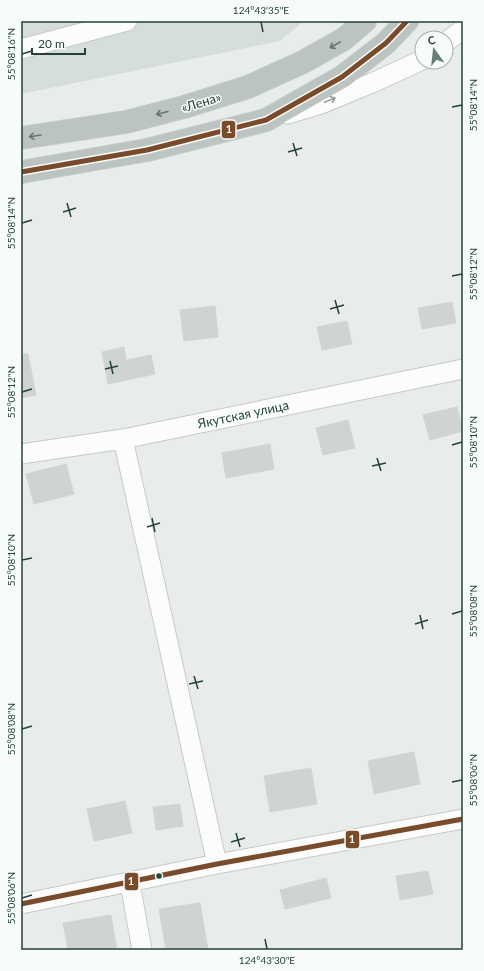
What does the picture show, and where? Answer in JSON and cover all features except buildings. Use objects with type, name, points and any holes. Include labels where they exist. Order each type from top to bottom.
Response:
[{"type":"highway","name":"«Лена»","points":[[21,138],[126,122],[184,107],[248,87],[303,62],[344,39],[366,21]]},
{"type":"highway","points":[[21,172],[147,150],[266,120],[342,77],[386,43],[407,21]]},
{"type":"street","points":[[21,49],[127,21]]},
{"type":"street","points":[[454,36],[463,29]]},
{"type":"street","points":[[266,120],[321,104],[414,64]]},
{"type":"street","name":"Якутская улица","points":[[21,454],[123,439],[463,369]]},
{"type":"street","points":[[123,439],[217,864]]},
{"type":"street","points":[[21,904],[130,883],[217,864],[463,820]]},
{"type":"street","points":[[130,883],[142,950]]},
{"type":"shaded area","points":[[21,21],[304,21],[280,41],[21,94]]},
{"type":"transit line","name":"1","points":[[21,172],[147,150],[266,120],[342,77],[386,43],[407,21]]},
{"type":"transit line","name":"1","points":[[21,904],[217,864],[463,819]]}]
